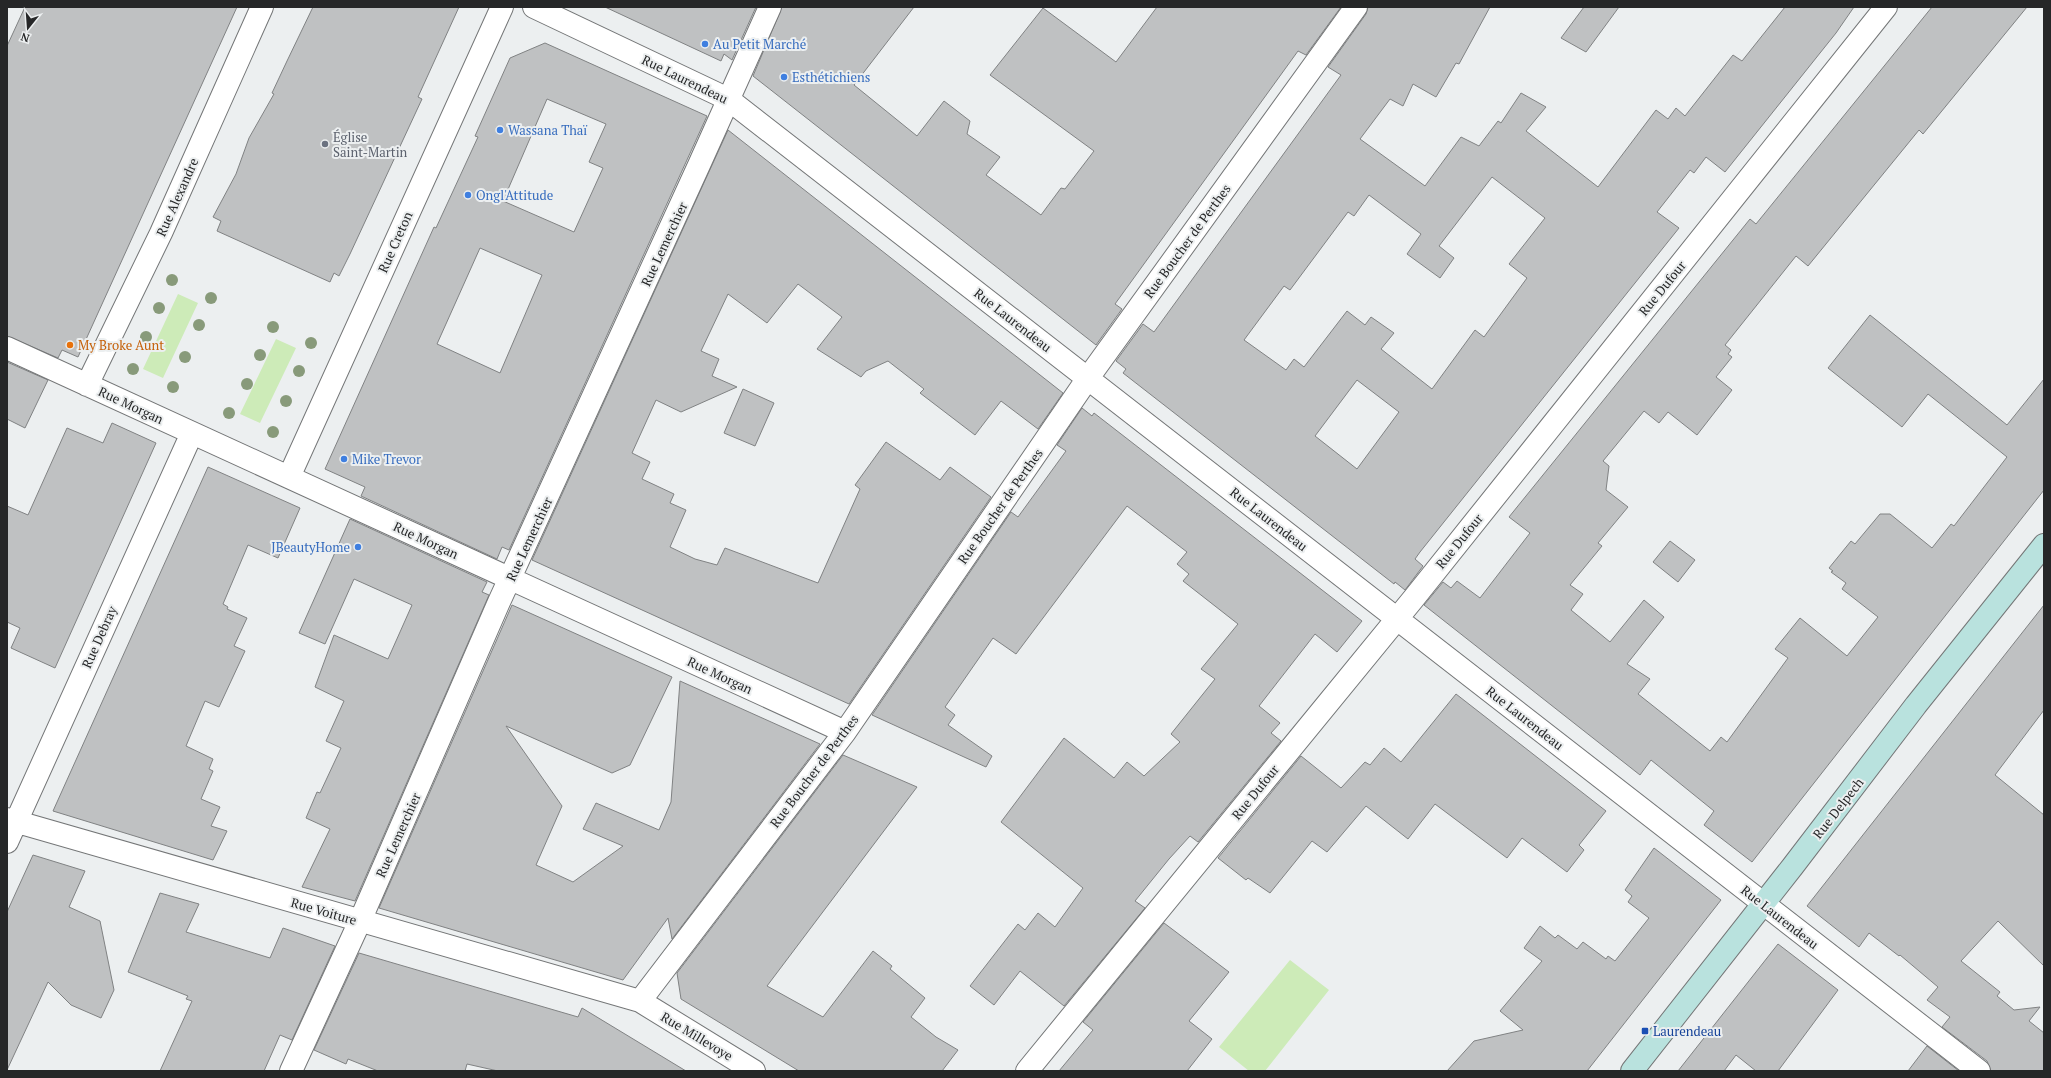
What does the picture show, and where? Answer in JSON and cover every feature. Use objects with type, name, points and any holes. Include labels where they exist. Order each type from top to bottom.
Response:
[{"type":"street","name":"Rue Alexandre","points":[[87,385],[161,233],[262,7]]},
{"type":"street","name":"Rue Creton","points":[[289,477],[502,7]]},
{"type":"street","name":"Rue Laurendeau","points":[[534,7],[728,99],[1979,1071]]},
{"type":"street","name":"Rue Lemerchier","points":[[291,1071],[360,921],[511,579],[770,7]]},
{"type":"street","name":"Rue Boucher de Perthes","points":[[640,1001],[845,732],[1088,378],[1356,7]]},
{"type":"street","name":"Rue Dufour","points":[[1027,1071],[1397,618],[1886,7]]},
{"type":"street","name":"Rue Morgan","points":[[7,348],[845,732]]},
{"type":"street","name":"Rue Debray","points":[[7,842],[11,821],[192,433]]},
{"type":"street","name":"Rue Delpech","points":[[1632,1071],[1764,904],[1916,705],[2044,545]]},
{"type":"street","name":"Rue Voiture","points":[[11,821],[640,1001]]},
{"type":"street","name":"Rue Millevoye","points":[[640,1001],[754,1071]]},
{"type":"green space","points":[[178,294],[198,303],[163,378],[143,369]]},
{"type":"green space","points":[[276,339],[296,348],[260,423],[240,414]]},
{"type":"green space","points":[[1290,960],[1329,990],[1265,1071],[1249,1071],[1219,1047]]},
{"type":"building","points":[[25,7],[237,7],[78,357],[62,350],[58,358],[7,336],[7,46]]},
{"type":"building","name":"Église Saint-Martin","points":[[313,7],[459,7],[418,97],[422,99],[350,254],[339,276],[334,273],[330,282],[217,231],[221,221],[213,217],[236,174],[249,138],[274,94],[272,93]]},
{"type":"building","points":[[605,7],[756,7],[732,60],[724,54],[721,61]]},
{"type":"building","points":[[782,7],[914,7],[854,85],[917,136],[944,101],[970,121],[967,134],[1000,157],[986,175],[1041,215],[1061,188],[1065,189],[1094,151],[990,75],[1043,8],[1116,62],[1157,7],[1341,7],[1306,55],[1298,51],[1115,304],[1122,309],[1096,345],[753,76]]},
{"type":"building","points":[[1368,7],[1490,7],[1459,64],[1456,63],[1436,97],[1413,84],[1403,106],[1390,99],[1360,139],[1425,186],[1461,137],[1479,146],[1498,121],[1501,123],[1521,93],[1546,107],[1526,131],[1598,187],[1656,110],[1668,119],[1676,108],[1685,116],[1733,55],[1742,61],[1785,7],[1854,7],[1836,33],[1725,172],[1706,157],[1694,173],[1690,170],[1657,212],[1679,228],[1420,552],[1415,559],[1423,566],[1405,590],[1395,582],[1394,584],[1123,373],[1126,369],[1116,361],[1143,324],[1154,332],[1341,75],[1328,67],[1366,14]],"holes":[[[1492,177],[1545,218],[1509,264],[1527,278],[1484,337],[1475,330],[1432,389],[1381,349],[1394,333],[1371,317],[1365,325],[1347,311],[1304,367],[1294,359],[1286,370],[1244,340],[1284,286],[1290,290],[1348,212],[1354,216],[1369,195],[1421,234],[1407,254],[1440,278],[1454,258],[1439,246]],[[1357,380],[1399,412],[1357,469],[1315,436]]]},
{"type":"building","points":[[1584,7],[1619,7],[1586,52],[1561,38]]},
{"type":"building","points":[[1932,7],[2027,7],[1923,134],[1919,130],[1808,266],[1796,256],[1725,345],[1731,350],[1728,354],[1732,357],[1716,377],[1732,390],[1697,435],[1668,412],[1659,423],[1644,411],[1603,461],[1609,466],[1606,490],[1628,507],[1598,543],[1602,546],[1570,585],[1583,594],[1571,610],[1610,642],[1644,600],[1664,617],[1627,664],[1650,679],[1638,694],[1710,751],[1721,737],[1727,742],[1788,658],[1775,649],[1800,618],[1847,656],[1878,617],[1842,589],[1846,583],[1831,572],[1833,571],[1829,568],[1851,541],[1855,544],[1880,514],[1890,514],[1932,548],[1951,524],[1954,526],[2007,457],[1928,394],[1902,427],[1828,368],[1870,315],[2007,425],[2044,379],[2044,490],[1752,862],[1704,825],[1714,811],[1651,760],[1640,775],[1424,605],[1443,582],[1451,588],[1457,581],[1480,598],[1530,533],[1509,517],[1750,219],[1756,224]]},
{"type":"building","points":[[545,43],[707,116],[509,550],[502,547],[497,559],[361,496],[365,487],[325,469],[434,227],[436,228],[478,137],[475,136],[510,58]],"holes":[[[547,99],[606,124],[589,162],[603,168],[574,232],[503,201]],[[480,248],[542,275],[500,373],[437,344]]]},
{"type":"building","points":[[728,130],[1063,393],[1038,429],[1001,401],[975,435],[920,393],[924,389],[888,361],[866,371],[861,377],[817,349],[842,317],[798,284],[767,323],[728,294],[701,351],[719,359],[712,376],[737,387],[681,412],[656,400],[632,453],[650,462],[642,479],[674,494],[670,503],[686,510],[670,547],[695,559],[717,565],[725,548],[818,583],[860,489],[855,485],[886,442],[940,480],[950,467],[991,497],[849,704],[532,560]]},
{"type":"building","points":[[7,362],[48,380],[25,428],[7,419]]},
{"type":"building","points":[[743,389],[774,403],[755,446],[724,433]]},
{"type":"building","points":[[1082,408],[1092,416],[1094,413],[1362,621],[1337,652],[1315,634],[1259,706],[1280,723],[1271,733],[1281,741],[1198,842],[1190,836],[1169,859],[1135,901],[1145,908],[1064,1006],[1020,971],[994,1005],[970,986],[1018,924],[1025,930],[1038,913],[1055,927],[1083,888],[1001,822],[1064,738],[1114,778],[1127,762],[1144,776],[1180,742],[1171,734],[1215,679],[1201,669],[1238,624],[1183,581],[1189,574],[1177,564],[1187,552],[1127,506],[1016,654],[993,638],[945,707],[955,715],[948,725],[992,756],[986,767],[872,715],[1011,512],[1018,517],[1066,451],[1057,445]]},
{"type":"building","points":[[112,423],[156,443],[55,668],[11,648],[20,628],[7,622],[7,506],[28,515],[67,428],[103,443]]},
{"type":"building","points":[[208,467],[300,508],[278,558],[248,545],[223,604],[228,607],[227,609],[247,618],[234,646],[245,651],[219,707],[205,701],[186,746],[213,759],[209,769],[213,771],[201,799],[220,807],[211,826],[227,831],[213,860],[53,811]]},
{"type":"building","points":[[350,519],[487,582],[482,592],[489,595],[355,901],[302,887],[330,829],[306,818],[317,792],[320,793],[341,748],[326,741],[344,701],[315,687],[334,635],[388,659],[412,605],[354,579],[325,644],[299,633]]},
{"type":"building","points":[[1670,541],[1695,560],[1678,582],[1653,562]]},
{"type":"building","points":[[512,605],[672,677],[630,765],[612,773],[506,726],[562,806],[536,865],[573,882],[623,846],[583,829],[596,803],[659,830],[671,802],[680,681],[820,744],[672,939],[668,918],[623,980],[379,908]]},
{"type":"building","points":[[2044,605],[2044,710],[1995,775],[2044,815],[2044,966],[1998,921],[1961,961],[2000,992],[1997,996],[2014,1010],[2040,1007],[2029,1021],[2044,1033],[2044,1071],[1991,1071],[1987,1061],[1942,1027],[1950,1017],[1927,1000],[1938,987],[1900,955],[1899,956],[1869,933],[1859,947],[1807,906]]},
{"type":"building","points":[[1456,694],[1606,811],[1579,845],[1584,850],[1567,872],[1522,838],[1507,858],[1435,804],[1408,839],[1366,806],[1327,852],[1312,841],[1270,893],[1248,878],[1246,880],[1218,858],[1301,756],[1341,788],[1365,762],[1370,765],[1384,748],[1401,762]]},
{"type":"building","points":[[843,755],[917,787],[767,986],[823,1017],[873,951],[892,966],[890,969],[925,998],[911,1017],[936,1037],[958,1050],[942,1071],[799,1071],[681,999],[677,973]]},
{"type":"building","points":[[1654,848],[1721,900],[1587,1071],[1447,1071],[1474,1041],[1523,1030],[1500,1011],[1542,961],[1524,948],[1540,926],[1555,938],[1558,935],[1577,949],[1583,942],[1606,959],[1608,956],[1615,961],[1649,918],[1628,902],[1632,896],[1625,890]]},
{"type":"building","points":[[33,855],[85,871],[69,907],[100,921],[114,990],[101,1018],[71,1005],[48,982],[7,1070],[7,912]]},
{"type":"building","points":[[160,893],[199,904],[186,932],[270,958],[283,928],[335,946],[292,1040],[280,1035],[264,1071],[160,1071],[192,1001],[186,999],[188,996],[128,972]]},
{"type":"building","points":[[1164,923],[1229,972],[1189,1021],[1212,1039],[1187,1071],[1059,1071],[1093,1030],[1083,1022]]},
{"type":"building","points":[[1778,944],[1838,990],[1778,1071],[1756,1071],[1736,1055],[1724,1071],[1678,1071]]},
{"type":"building","points":[[359,953],[578,1017],[582,1008],[686,1071],[498,1071],[467,1064],[465,1071],[378,1071],[348,1059],[346,1064],[314,1050]]},
{"type":"building","points":[[1927,1046],[1959,1071],[1908,1071]]},
{"type":"place","name":"Au Petit Marché","points":[[705,44]]},
{"type":"place","name":"Esthétichiens","points":[[784,77]]},
{"type":"place","name":"Wassana Thaï","points":[[500,130]]},
{"type":"place","name":"Église Saint-Martin","points":[[325,144]]},
{"type":"place","name":"Ongl'Attitude","points":[[468,195]]},
{"type":"place","name":"My Broke Aunt","points":[[70,345]]},
{"type":"place","name":"Mike Trevor","points":[[344,459]]},
{"type":"place","name":"JBeautyHome","points":[[358,547]]},
{"type":"place","name":"Laurendeau","points":[[1645,1031]]}]
